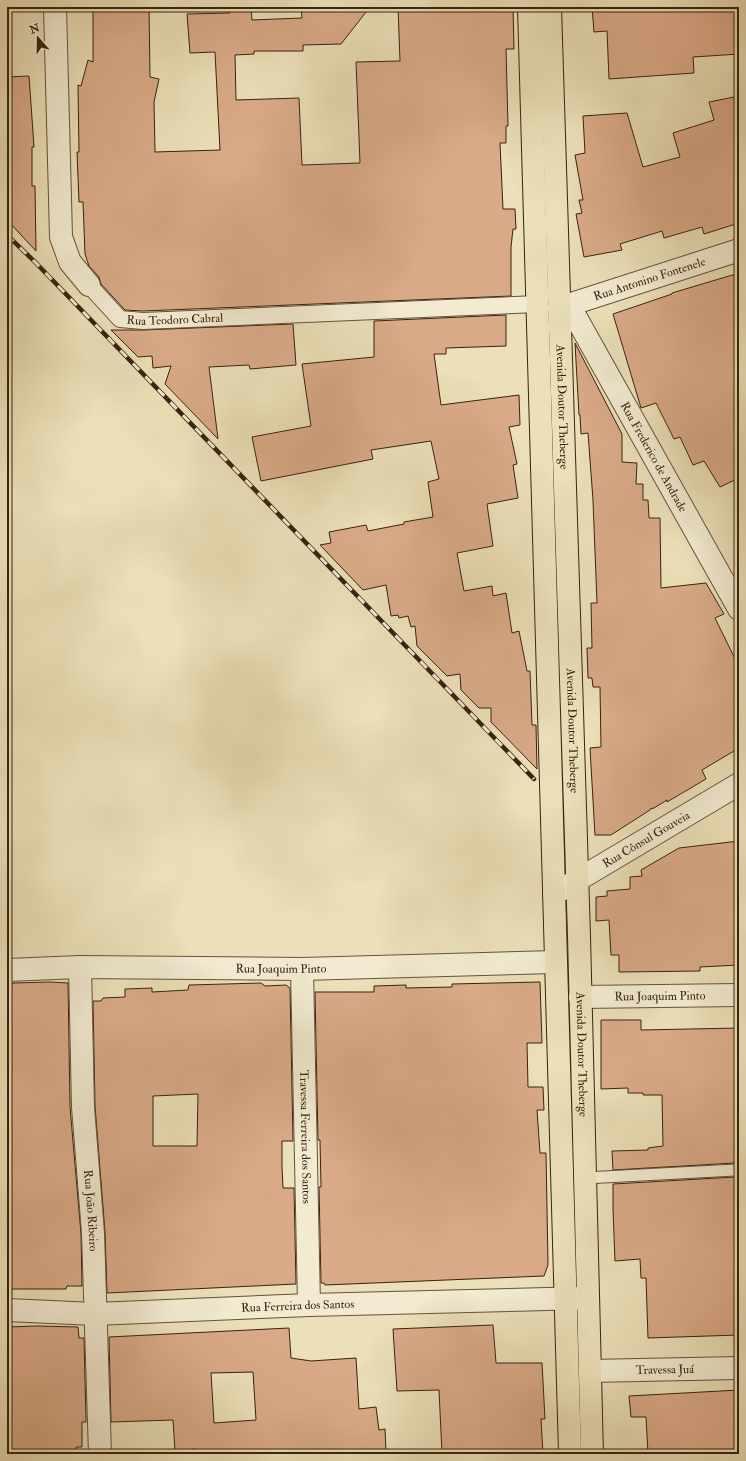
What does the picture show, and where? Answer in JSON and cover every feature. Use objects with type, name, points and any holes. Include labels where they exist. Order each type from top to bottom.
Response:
[{"type":"main road","name":"Avenida Doutor Theberge","points":[[529,7],[570,1454]]},
{"type":"main road","name":"Avenida Doutor Theberge","points":[[550,7],[564,307],[592,1454]]},
{"type":"street","name":"Rua Teodoro Cabral","points":[[55,7],[61,237],[70,262],[120,319],[143,321],[538,304]]},
{"type":"street","name":"Rua Antonino Fontenele","points":[[564,307],[739,250]]},
{"type":"street","name":"Rua Frederico de Andrade","points":[[564,307],[739,609]]},
{"type":"street","name":"Rua Cônsul Gouveia","points":[[554,894],[739,784]]},
{"type":"street","name":"Rua Joaquim Pinto","points":[[7,970],[80,967],[302,969],[555,962]]},
{"type":"street","name":"Rua João Ribeiro","points":[[80,967],[83,1107],[93,1233],[100,1454]]},
{"type":"street","name":"Travessa Ferreira dos Santos","points":[[302,969],[309,1305]]},
{"type":"street","name":"Rua Joaquim Pinto","points":[[580,997],[739,995]]},
{"type":"street","name":"Rua Ferreira dos Santos","points":[[7,1310],[95,1314],[309,1305],[588,1298]]},
{"type":"street","name":"Travessa Juá","points":[[590,1371],[739,1368]]},
{"type":"lane","points":[[585,1178],[735,1170]]},
{"type":"building","points":[[93,7],[149,7],[150,77],[159,79],[154,102],[155,152],[220,150],[215,52],[190,53],[187,14],[230,13],[229,7],[251,7],[252,20],[302,18],[301,7],[370,7],[341,44],[303,45],[303,51],[254,51],[254,54],[235,55],[236,100],[299,98],[302,165],[360,163],[356,62],[400,61],[398,7],[513,7],[514,49],[506,49],[508,126],[506,126],[506,143],[500,143],[503,209],[515,209],[516,229],[513,229],[511,247],[511,296],[143,311],[125,310],[101,284],[99,277],[89,266],[85,254],[83,202],[79,202],[77,152],[79,152],[78,85],[81,86],[88,60],[93,62]]},
{"type":"building","points":[[592,7],[739,7],[739,54],[693,57],[694,73],[609,79],[607,31],[594,32]]},
{"type":"building","points":[[29,76],[34,147],[32,147],[32,186],[35,186],[36,251],[7,220],[7,77]]},
{"type":"building","points":[[739,96],[739,223],[704,234],[702,227],[664,238],[662,231],[620,244],[622,250],[584,257],[576,214],[582,213],[579,200],[583,200],[575,155],[585,153],[583,116],[627,113],[643,167],[680,157],[673,133],[714,120],[709,102]]},
{"type":"building","points":[[739,273],[739,478],[720,487],[704,461],[693,465],[680,437],[674,439],[656,403],[641,408],[613,314],[672,293]]},
{"type":"building","points":[[506,315],[506,346],[446,348],[446,354],[434,354],[441,405],[519,395],[520,425],[509,427],[517,464],[513,465],[518,498],[487,504],[493,546],[457,553],[464,591],[492,586],[493,596],[506,593],[512,633],[519,631],[527,671],[530,671],[532,725],[536,725],[537,769],[491,722],[491,708],[479,708],[461,690],[460,674],[447,676],[417,646],[415,626],[411,627],[408,616],[399,618],[398,615],[391,616],[386,585],[363,590],[320,545],[331,543],[329,532],[366,525],[368,531],[404,524],[404,522],[433,517],[428,482],[439,479],[431,441],[371,450],[373,459],[261,481],[252,437],[311,426],[302,364],[374,357],[374,321]]},
{"type":"building","points":[[293,324],[296,365],[250,369],[249,365],[209,367],[218,439],[165,384],[171,366],[153,368],[152,356],[138,357],[111,330],[143,330]]},
{"type":"building","points":[[575,343],[622,434],[622,462],[637,463],[636,484],[643,484],[643,500],[648,500],[649,518],[660,518],[661,588],[706,583],[724,614],[715,618],[739,667],[739,748],[702,770],[706,779],[667,802],[667,800],[650,809],[611,835],[595,835],[590,748],[601,747],[600,687],[593,687],[592,678],[588,678],[587,648],[592,648],[591,603],[597,603],[593,500],[588,433],[581,434]]},
{"type":"building","points":[[739,841],[739,965],[700,967],[700,971],[619,972],[619,955],[611,955],[609,920],[596,921],[596,897],[607,896],[607,891],[630,889],[630,877],[642,876],[641,870],[679,848]]},
{"type":"building","points":[[50,982],[68,983],[70,1107],[81,1234],[82,1286],[67,1286],[66,1289],[7,1289],[7,984]]},
{"type":"building","points":[[540,982],[542,1043],[527,1043],[528,1087],[543,1087],[544,1110],[537,1110],[540,1153],[546,1153],[548,1265],[544,1276],[325,1285],[324,1283],[321,1283],[319,1187],[321,1187],[320,1140],[318,1140],[315,992],[374,992],[374,986],[406,985],[406,988],[452,987],[452,984]]},
{"type":"building","points":[[261,983],[265,986],[286,985],[290,988],[293,1141],[282,1141],[282,1167],[283,1188],[294,1188],[296,1284],[107,1293],[105,1232],[95,1106],[93,1001],[101,1001],[103,998],[125,997],[125,989],[152,988],[152,992],[188,990],[189,985]],"holes":[[[198,1094],[197,1146],[153,1146],[153,1096]]]},
{"type":"building","points":[[601,1020],[641,1020],[641,1030],[739,1028],[739,1164],[613,1170],[612,1151],[648,1150],[648,1148],[663,1146],[662,1095],[628,1093],[628,1088],[601,1089]]},
{"type":"building","points":[[739,1176],[739,1335],[648,1338],[646,1278],[641,1278],[640,1259],[615,1261],[613,1184]]},
{"type":"building","points":[[493,1325],[496,1363],[542,1363],[545,1419],[541,1419],[543,1454],[442,1454],[439,1390],[397,1391],[393,1329]]},
{"type":"building","points":[[7,1327],[78,1327],[79,1338],[84,1338],[86,1422],[82,1422],[82,1447],[76,1447],[77,1454],[7,1454]]},
{"type":"building","points":[[289,1328],[291,1358],[311,1361],[356,1358],[359,1409],[376,1407],[379,1430],[385,1429],[386,1452],[369,1454],[196,1454],[196,1449],[175,1451],[173,1420],[111,1422],[109,1337]],"holes":[[[253,1372],[256,1420],[214,1423],[211,1373]]]},
{"type":"building","points":[[739,1390],[739,1454],[648,1454],[646,1417],[631,1417],[629,1396]]},
{"type":"railway","points":[[7,235],[35,262],[534,779]]}]
